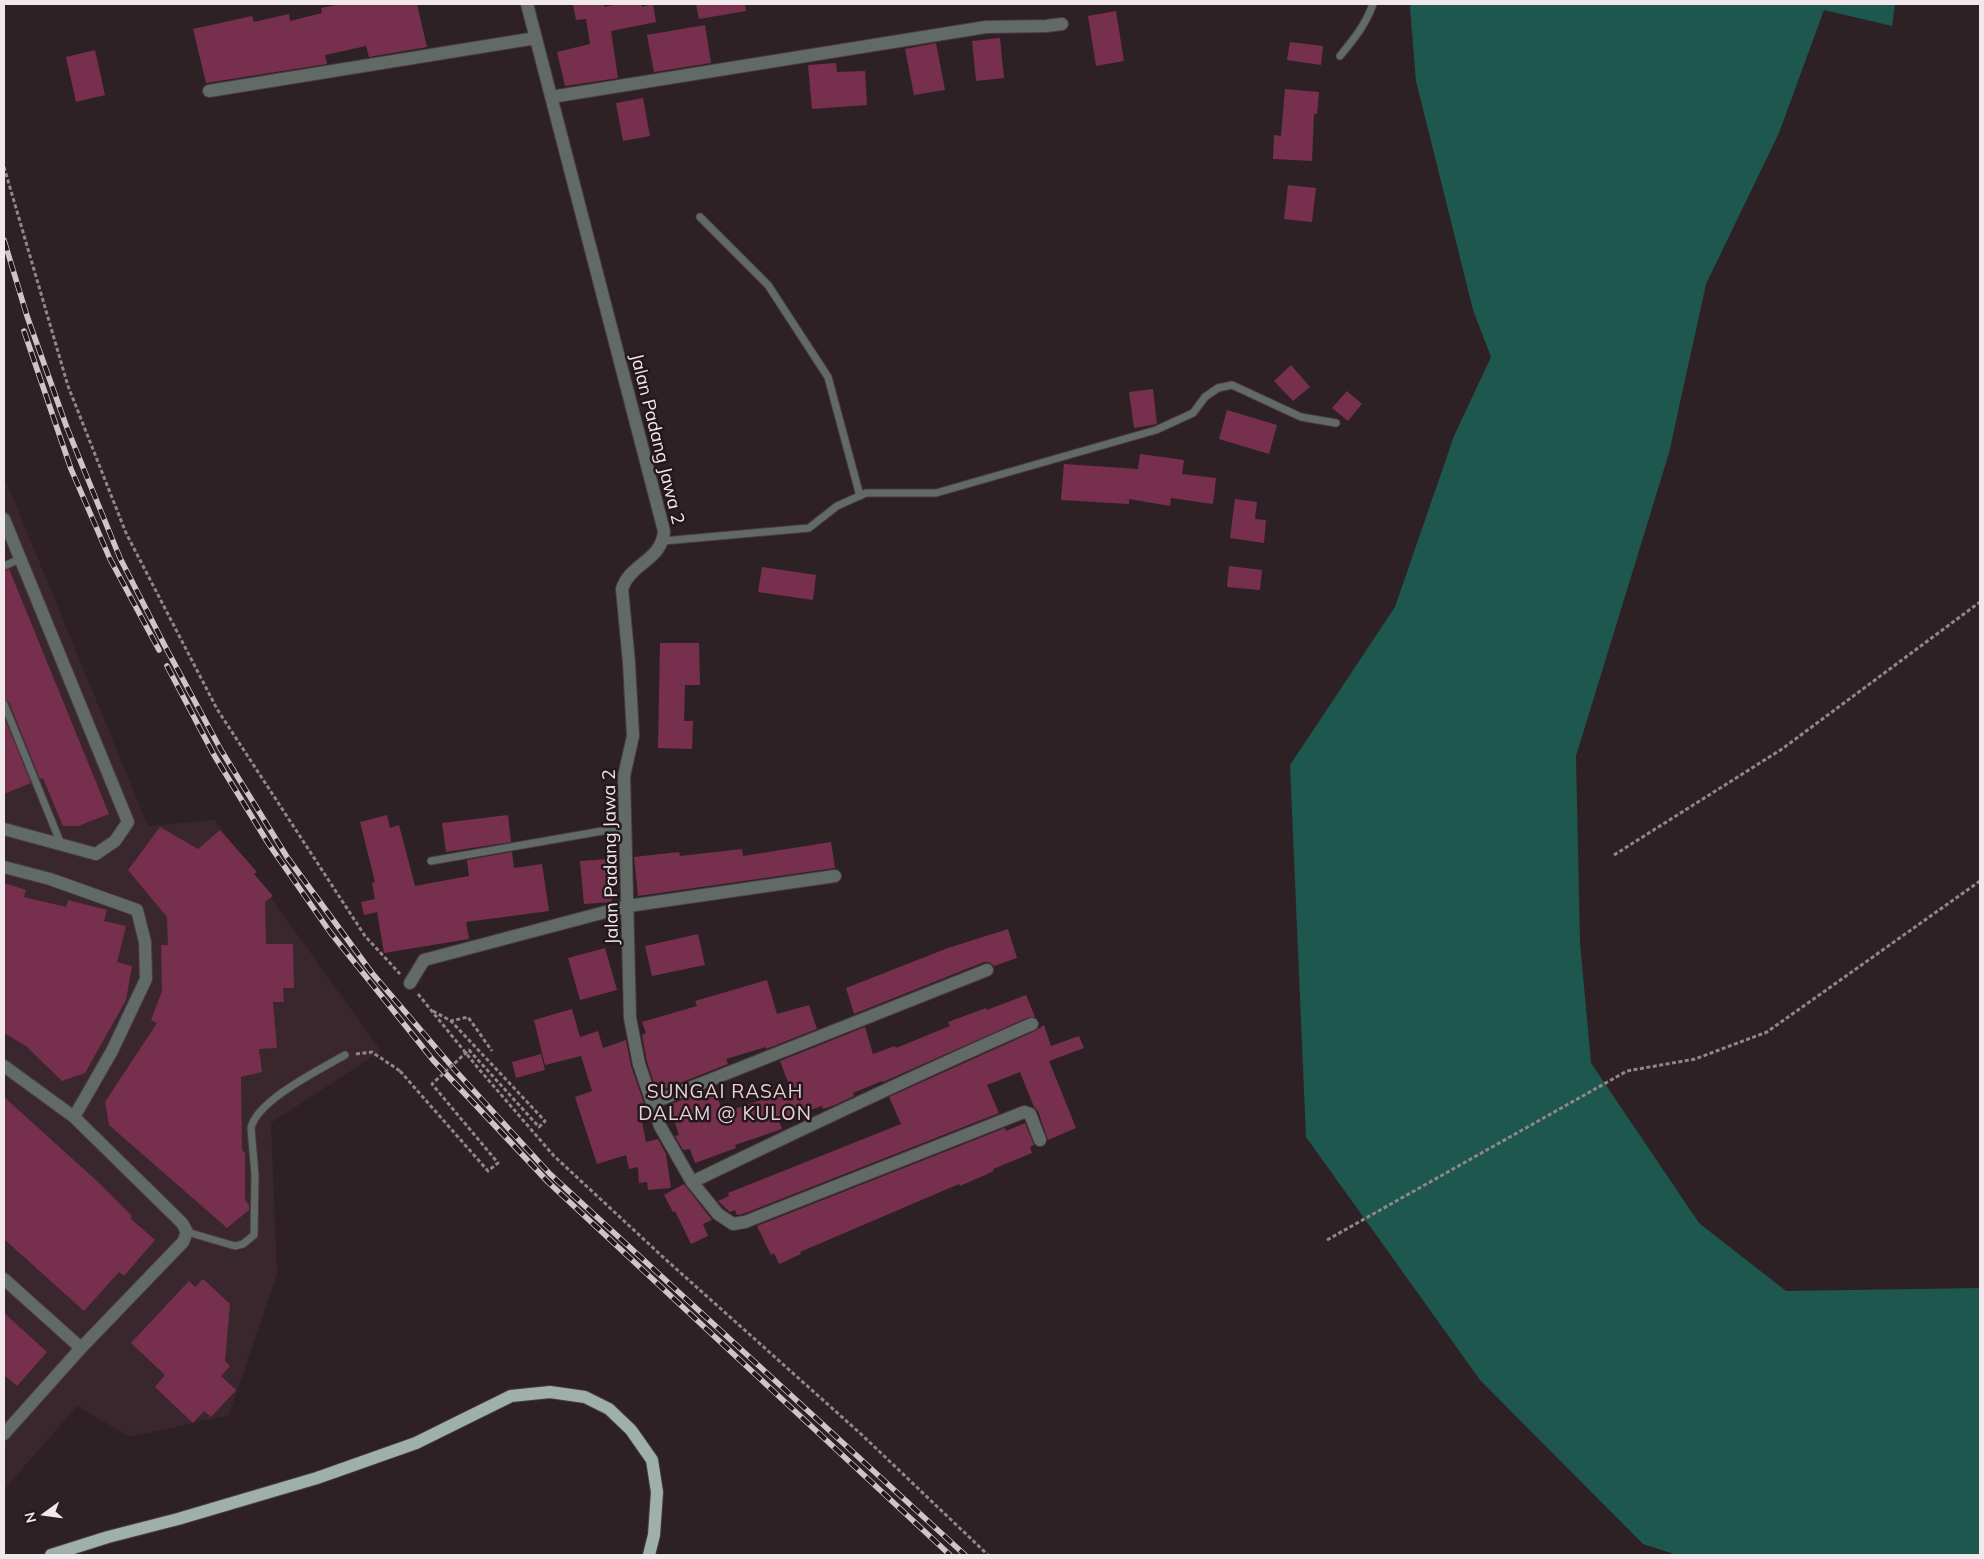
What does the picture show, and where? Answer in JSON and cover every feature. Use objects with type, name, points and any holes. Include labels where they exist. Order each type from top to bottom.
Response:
[{"type":"main road","points":[[51,1555],[108,1536],[178,1519],[317,1478],[416,1443],[511,1396],[550,1392],[585,1397],[608,1409],[631,1430],[652,1460],[657,1492],[654,1535],[649,1555]]},
{"type":"street","name":"Jalan Padang Jawa 2","points":[[528,4],[664,531],[663,542],[658,551],[624,580],[622,589],[633,736],[624,776],[630,1018],[639,1064],[660,1126],[692,1182],[718,1214],[733,1224],[745,1222],[1024,1112],[1030,1114],[1040,1140]]},
{"type":"street","points":[[551,97],[986,27],[1062,24]]},
{"type":"street","points":[[209,91],[536,38]]},
{"type":"street","points":[[4,519],[128,822],[115,841],[96,854],[4,829]]},
{"type":"street","points":[[4,867],[50,879],[137,910],[145,942],[146,980],[112,1051],[74,1117]]},
{"type":"street","points":[[410,983],[424,960],[628,906],[835,876]]},
{"type":"street","points":[[652,1103],[987,970]]},
{"type":"street","points":[[692,1182],[865,1098],[1032,1024]]},
{"type":"street","points":[[4,1066],[74,1117],[182,1223],[185,1237],[4,1434]]},
{"type":"street","points":[[4,1279],[81,1348]]},
{"type":"lane","points":[[1340,56],[1355,38],[1373,4]]},
{"type":"lane","points":[[700,217],[768,285],[828,377],[860,496]]},
{"type":"lane","points":[[663,542],[809,528],[837,506],[866,493],[936,493],[1156,430],[1193,413],[1205,397],[1218,388],[1232,385],[1301,418],[1336,423]]},
{"type":"lane","points":[[4,566],[20,559]]},
{"type":"lane","points":[[4,704],[61,844]]},
{"type":"lane","points":[[432,861],[625,827]]},
{"type":"lane","points":[[185,1237],[235,1246],[243,1244],[254,1235],[255,1175],[251,1128],[253,1121],[275,1098],[346,1055]]},
{"type":"path","points":[[4,167],[68,386],[126,533],[217,710],[365,936],[410,983],[478,1068],[554,1156],[664,1258],[862,1434],[988,1555]]},
{"type":"path","points":[[1614,855],[1782,748],[1980,602]]},
{"type":"path","points":[[1327,1240],[1627,1071],[1695,1059],[1767,1032],[1980,881]]},
{"type":"path","points":[[346,1055],[372,1052],[400,1071],[488,1172],[498,1164],[432,1084],[469,1050],[539,1127],[545,1121],[451,1021],[430,1009]]},
{"type":"path","points":[[451,1021],[468,1017],[492,1051]]},
{"type":"shaded area","points":[[1411,4],[1895,4],[1892,26],[1824,10],[1779,133],[1706,284],[1669,453],[1576,756],[1580,943],[1591,1063],[1699,1223],[1786,1291],[1980,1288],[1980,1555],[1677,1555],[1643,1544],[1480,1380],[1306,1137],[1290,765],[1395,607],[1454,436],[1491,357],[1473,310],[1416,81]]},
{"type":"shaded area","points":[[4,476],[148,826],[215,820],[381,1051],[271,1123],[277,1274],[229,1415],[130,1437],[77,1406],[4,1490]]},
{"type":"building","points":[[342,4],[417,4],[427,47],[369,57],[366,46],[325,55],[327,64],[206,83],[193,29],[252,16],[254,22],[289,14],[290,21],[322,13],[321,8]]},
{"type":"building","points":[[573,4],[604,4],[604,7],[619,4],[641,4],[642,7],[653,4],[656,22],[611,31],[618,78],[565,86],[557,52],[590,44],[586,19],[576,20]]},
{"type":"building","points":[[696,4],[745,4],[746,11],[699,19]]},
{"type":"building","points":[[1116,11],[1124,61],[1096,66],[1088,16]]},
{"type":"building","points":[[705,25],[711,63],[654,72],[647,35]]},
{"type":"building","points":[[1000,38],[1004,78],[976,81],[972,41]]},
{"type":"building","points":[[1290,42],[1323,46],[1321,65],[1287,60]]},
{"type":"building","points":[[936,43],[945,90],[914,95],[905,49]]},
{"type":"building","points":[[95,50],[105,95],[76,102],[66,57]]},
{"type":"building","points":[[836,63],[837,72],[865,71],[867,105],[812,109],[808,65]]},
{"type":"building","points":[[1285,89],[1319,92],[1317,114],[1314,114],[1312,161],[1273,159],[1274,135],[1281,136]]},
{"type":"building","points":[[643,98],[650,136],[623,141],[616,103]]},
{"type":"building","points":[[1288,185],[1316,188],[1312,222],[1284,219]]},
{"type":"building","points":[[1291,365],[1310,387],[1293,401],[1274,381]]},
{"type":"building","points":[[1153,389],[1157,424],[1134,428],[1129,392]]},
{"type":"building","points":[[1347,391],[1362,404],[1348,421],[1332,408]]},
{"type":"building","points":[[1227,410],[1277,425],[1269,454],[1219,439]]},
{"type":"building","points":[[1140,454],[1184,460],[1182,474],[1216,478],[1213,504],[1171,498],[1170,506],[1129,499],[1129,504],[1061,500],[1064,464],[1138,469]]},
{"type":"building","points":[[1235,499],[1257,502],[1255,519],[1266,520],[1264,543],[1230,538]]},
{"type":"building","points":[[1229,566],[1262,570],[1260,590],[1227,587]]},
{"type":"building","points":[[762,567],[816,575],[813,600],[758,592]]},
{"type":"building","points":[[9,569],[109,814],[78,826],[63,826],[43,778],[40,779],[9,702],[4,699],[4,571]]},
{"type":"building","points":[[660,643],[699,643],[700,685],[685,685],[684,721],[693,721],[692,749],[658,748]]},
{"type":"building","points":[[4,717],[31,783],[4,794]]},
{"type":"building","points":[[387,815],[390,828],[399,825],[415,886],[469,876],[467,860],[512,852],[514,868],[542,864],[549,911],[466,922],[469,939],[384,953],[377,912],[364,915],[361,902],[375,899],[372,883],[375,882],[360,822]]},
{"type":"building","points":[[508,815],[511,842],[446,852],[442,823]]},
{"type":"building","points":[[160,827],[198,849],[220,830],[257,872],[254,874],[273,896],[265,902],[266,944],[293,944],[294,988],[283,988],[284,1002],[273,1002],[277,1048],[259,1049],[262,1072],[241,1077],[242,1150],[245,1153],[245,1200],[249,1205],[249,1210],[227,1228],[109,1125],[105,1102],[157,1023],[151,1020],[162,991],[161,945],[168,945],[167,917],[128,870]]},
{"type":"building","points":[[831,842],[835,868],[638,896],[634,857],[679,852],[680,856],[742,849],[743,856]]},
{"type":"building","points":[[608,859],[612,902],[584,904],[580,861]]},
{"type":"building","points":[[4,883],[26,890],[24,897],[66,907],[68,900],[107,910],[104,921],[126,926],[117,962],[132,966],[126,1000],[85,1073],[62,1081],[26,1046],[4,1033]]},
{"type":"building","points":[[1008,929],[1017,958],[994,966],[989,962],[984,962],[854,1014],[846,988],[948,948]]},
{"type":"building","points":[[698,934],[705,965],[652,976],[645,946]]},
{"type":"building","points":[[605,948],[617,990],[580,1000],[568,958]]},
{"type":"building","points":[[767,980],[777,1014],[809,1005],[817,1029],[766,1049],[766,1047],[726,1059],[728,1064],[657,1092],[647,1062],[642,1035],[646,1033],[642,1022],[697,1006],[695,1001]]},
{"type":"building","points":[[1026,995],[1035,1017],[1029,1017],[883,1082],[853,1093],[854,1096],[835,1105],[823,1109],[822,1106],[779,1121],[782,1129],[735,1145],[736,1148],[695,1163],[690,1149],[683,1150],[675,1136],[679,1135],[669,1105],[714,1087],[723,1113],[791,1090],[780,1061],[865,1027],[873,1054],[895,1046],[896,1048],[950,1026],[948,1022]]},
{"type":"building","points":[[572,1009],[580,1037],[598,1031],[603,1048],[626,1040],[631,1066],[646,1109],[640,1111],[646,1142],[658,1139],[666,1154],[671,1188],[648,1190],[647,1182],[639,1183],[638,1167],[629,1169],[626,1155],[597,1164],[575,1097],[592,1091],[581,1056],[545,1065],[534,1020]]},
{"type":"building","points":[[1044,1025],[1051,1046],[1079,1036],[1084,1048],[1049,1061],[1076,1128],[1048,1140],[1038,1111],[1034,1107],[1020,1072],[987,1085],[999,1113],[743,1214],[737,1215],[735,1210],[730,1212],[718,1201],[729,1196],[728,1193],[901,1124],[889,1097],[1035,1031]]},
{"type":"building","points":[[541,1054],[545,1070],[516,1078],[512,1062]]},
{"type":"building","points":[[4,1097],[98,1182],[132,1216],[130,1218],[155,1240],[124,1276],[119,1272],[84,1311],[4,1239]]},
{"type":"building","points":[[1025,1123],[1034,1145],[1030,1147],[1032,1153],[993,1169],[994,1171],[960,1186],[959,1184],[800,1252],[801,1254],[779,1264],[774,1253],[771,1255],[757,1226],[1005,1128],[1006,1131]]},
{"type":"building","points":[[684,1184],[712,1220],[703,1224],[708,1236],[691,1244],[675,1211],[673,1212],[664,1195]]},
{"type":"building","points":[[203,1279],[230,1304],[225,1361],[230,1366],[221,1376],[236,1390],[211,1417],[204,1411],[193,1423],[155,1387],[165,1375],[131,1343],[189,1281],[195,1287]]},
{"type":"building","points":[[4,1313],[47,1352],[17,1386],[4,1375]]},
{"type":"railway","points":[[4,240],[27,316],[67,428],[120,558],[221,750],[287,857],[372,973],[454,1069],[550,1174],[965,1555]]},
{"type":"railway","points":[[24,331],[71,469],[110,559],[159,650]]},
{"type":"railway","points":[[167,666],[214,755],[268,843],[330,932],[433,1060],[548,1182],[950,1555]]},
{"type":"district","name":"SUNGAI RASAH DALAM @ KULON","points":[[725,1103]]}]
